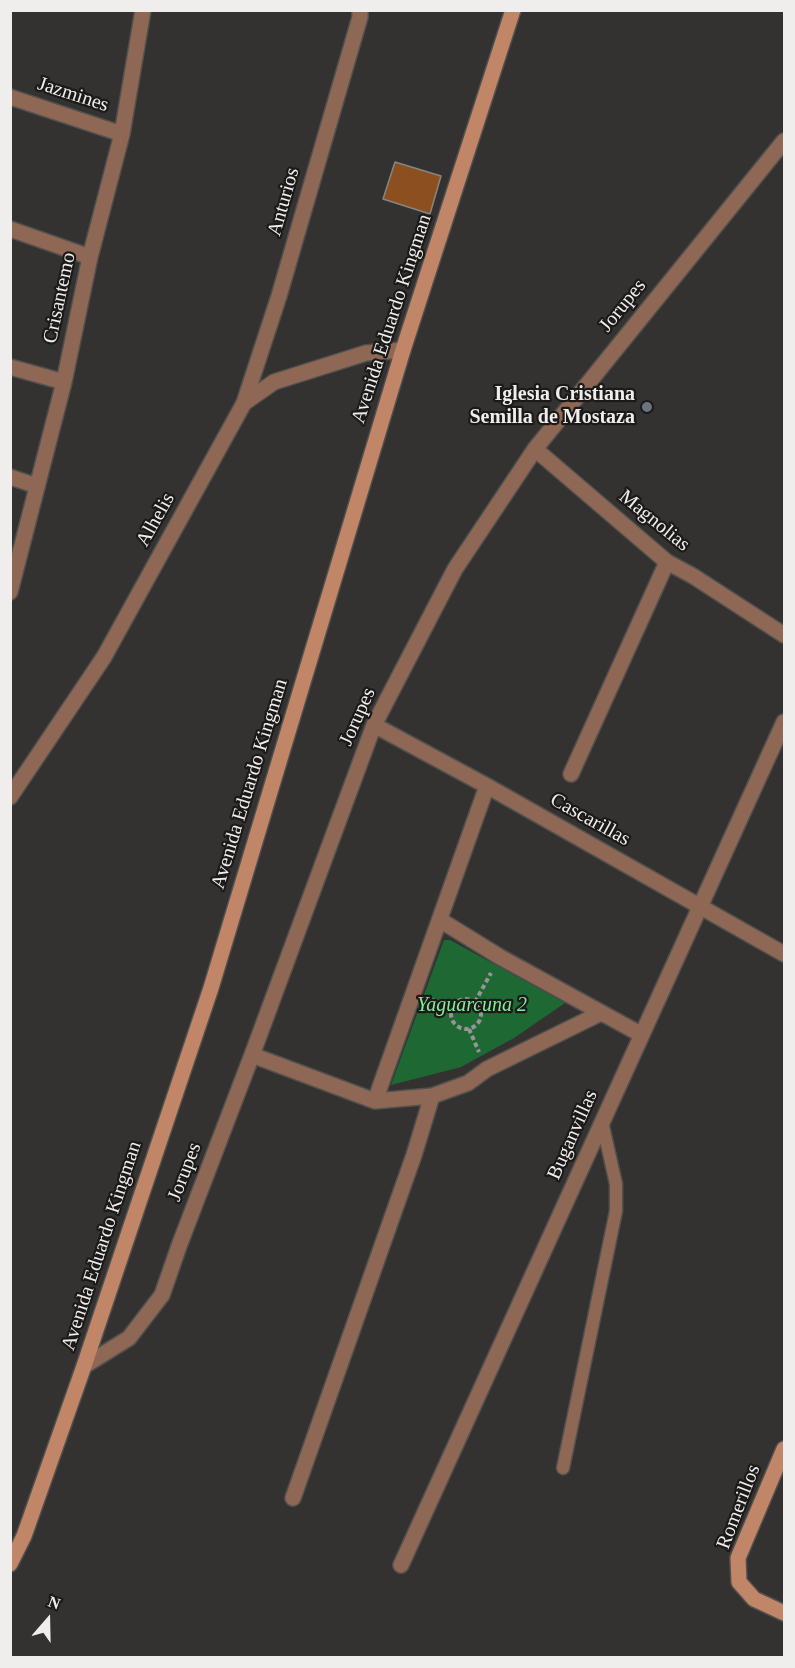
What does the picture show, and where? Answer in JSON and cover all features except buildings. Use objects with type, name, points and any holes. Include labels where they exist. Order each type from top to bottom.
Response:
[{"type":"main road","name":"Avenida Eduardo Kingman","points":[[10,1564],[24,1536],[84,1366],[211,988],[402,350],[513,10]]},
{"type":"main road","name":"Romerillos","points":[[784,1449],[738,1558],[739,1582],[754,1599],[784,1613]]},
{"type":"street","name":"Crisantemo","points":[[10,592],[64,382],[90,257],[122,134],[143,10]]},
{"type":"street","name":"Anturios","points":[[244,403],[279,296],[360,17],[360,10]]},
{"type":"street","name":"Jazmines","points":[[10,97],[122,134]]},
{"type":"street","name":"Jorupes","points":[[84,1366],[129,1338],[162,1296],[183,1234],[252,1056],[374,725],[455,569],[535,449],[784,141]]},
{"type":"street","points":[[10,229],[90,257]]},
{"type":"street","name":"Alhelis","points":[[10,797],[104,657],[244,403],[274,382],[366,352],[402,350]]},
{"type":"street","points":[[10,366],[64,382]]},
{"type":"street","name":"Magnolias","points":[[535,449],[667,562],[693,576],[784,635]]},
{"type":"street","points":[[10,477],[38,486]]},
{"type":"street","points":[[571,774],[667,562]]},
{"type":"street","name":"Buganvillas","points":[[401,1565],[784,722]]},
{"type":"street","name":"Cascarillas","points":[[374,725],[487,786],[784,954]]},
{"type":"street","points":[[375,1101],[487,786]]},
{"type":"street","points":[[441,920],[500,957],[642,1035]]},
{"type":"street","points":[[252,1056],[375,1101],[432,1096],[468,1083],[487,1069],[602,1013]]},
{"type":"street","points":[[293,1498],[414,1155],[432,1096]]},
{"type":"lane","points":[[563,1468],[616,1210],[616,1184],[602,1122]]},
{"type":"path","points":[[475,1002],[500,957]]},
{"type":"path","points":[[465,999],[475,1002],[480,1010],[480,1020],[477,1024],[469,1029],[456,1025],[451,1012],[456,1003],[465,999]]},
{"type":"green space","name":"Yaguarcuna 2","points":[[444,940],[450,940],[565,1003],[514,1038],[461,1067],[391,1085]]},
{"type":"place","name":"Iglesia Cristiana Semilla de Mostaza","points":[[647,407]]}]
